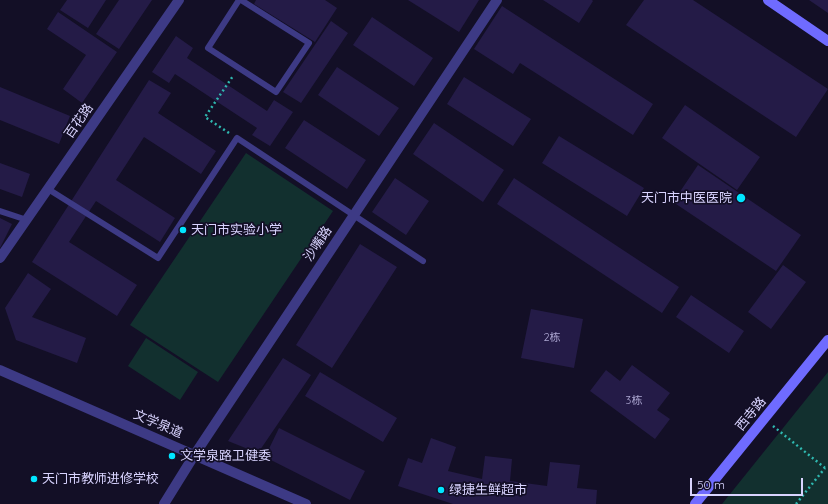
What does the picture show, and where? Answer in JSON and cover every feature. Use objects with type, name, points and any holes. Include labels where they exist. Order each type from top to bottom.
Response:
[{"type":"street","name":"百花路","points":[[0,258],[179,0]]},
{"type":"street","name":"沙嘴路","points":[[164,504],[194,454],[497,0]]},
{"type":"street","points":[[768,0],[828,41]]},
{"type":"street","name":"西寺路","points":[[695,504],[828,340]]},
{"type":"street","name":"文学泉道","points":[[0,370],[306,504]]},
{"type":"lane","points":[[240,0],[309,43],[276,92],[208,48],[240,0]]},
{"type":"lane","points":[[48,189],[158,258],[236,138],[423,261]]},
{"type":"lane","points":[[0,211],[27,220]]},
{"type":"path","points":[[236,138],[205,117],[238,68]]},
{"type":"path","points":[[764,419],[827,467],[796,504]]},
{"type":"green space","points":[[246,153],[333,211],[218,382],[130,325]]},
{"type":"green space","points":[[146,338],[198,372],[180,400],[128,366]]},
{"type":"green space","points":[[828,372],[828,504],[722,504]]},
{"type":"building","points":[[67,0],[106,0],[88,28],[60,10]]},
{"type":"building","points":[[119,0],[152,0],[119,49],[96,34]]},
{"type":"building","points":[[256,0],[325,0],[337,8],[315,42],[254,4]]},
{"type":"building","points":[[408,0],[479,0],[459,32]]},
{"type":"building","points":[[543,0],[592,0],[593,1],[579,23]]},
{"type":"building","points":[[644,0],[693,0],[828,89],[796,137],[626,25]]},
{"type":"building","points":[[809,0],[828,0],[828,13]]},
{"type":"building","points":[[502,6],[653,104],[633,135],[520,63],[513,74],[474,49]]},
{"type":"building","points":[[58,12],[117,52],[82,103],[63,89],[86,55],[47,29]]},
{"type":"building","points":[[372,17],[433,58],[414,86],[353,45]]},
{"type":"building","points":[[331,21],[348,33],[301,103],[283,92]]},
{"type":"building","points":[[176,36],[193,48],[187,58],[267,111],[274,100],[293,112],[270,146],[252,135],[257,128],[175,74],[169,83],[152,72]]},
{"type":"building","points":[[337,67],[399,108],[379,136],[318,95]]},
{"type":"building","points":[[464,77],[531,119],[513,146],[447,104]]},
{"type":"building","points":[[149,80],[171,93],[158,113],[216,151],[201,174],[144,137],[116,180],[175,218],[160,242],[96,201],[69,242],[137,285],[117,316],[32,262]]},
{"type":"building","points":[[0,87],[70,116],[59,144],[0,120]]},
{"type":"building","points":[[685,105],[760,157],[737,190],[662,138]]},
{"type":"building","points":[[304,120],[366,160],[347,189],[285,148]]},
{"type":"building","points":[[434,123],[504,170],[483,202],[413,154]]},
{"type":"building","points":[[559,136],[644,188],[627,216],[542,163]]},
{"type":"building","points":[[0,163],[30,174],[22,197],[0,189]]},
{"type":"building","points":[[698,165],[801,235],[776,271],[673,202]]},
{"type":"building","points":[[395,178],[429,201],[406,235],[372,212]]},
{"type":"building","points":[[514,178],[679,287],[662,313],[497,204]]},
{"type":"building","points":[[0,218],[12,224],[0,248]]},
{"type":"building","points":[[360,244],[397,267],[332,368],[296,345]]},
{"type":"building","points":[[783,265],[806,282],[771,329],[748,312]]},
{"type":"building","points":[[28,273],[51,289],[32,317],[86,338],[77,363],[16,340],[5,308]]},
{"type":"building","points":[[691,295],[744,331],[729,353],[676,317]]},
{"type":"building","points":[[531,309],[583,319],[574,368],[521,358]]},
{"type":"building","points":[[283,358],[311,375],[258,453],[228,441]]},
{"type":"building","points":[[632,365],[670,393],[657,410],[670,419],[655,439],[590,391],[606,370],[620,381]]},
{"type":"building","points":[[320,372],[397,418],[383,442],[305,396]]},
{"type":"building","points":[[279,428],[365,471],[350,500],[265,457]]},
{"type":"building","points":[[431,438],[456,447],[448,471],[482,479],[485,456],[512,459],[510,481],[547,486],[550,462],[580,465],[577,488],[597,490],[596,504],[453,504],[398,486],[408,458],[422,463]]},
{"type":"place","name":"天门市中医医院","points":[[741,198]]},
{"type":"place","name":"天门市实验小学","points":[[183,230]]},
{"type":"place","name":"文学泉路卫健委","points":[[172,456]]},
{"type":"place","name":"天门市教师进修学校","points":[[34,479]]},
{"type":"place","name":"绿捷生鲜超市","points":[[441,490]]}]
